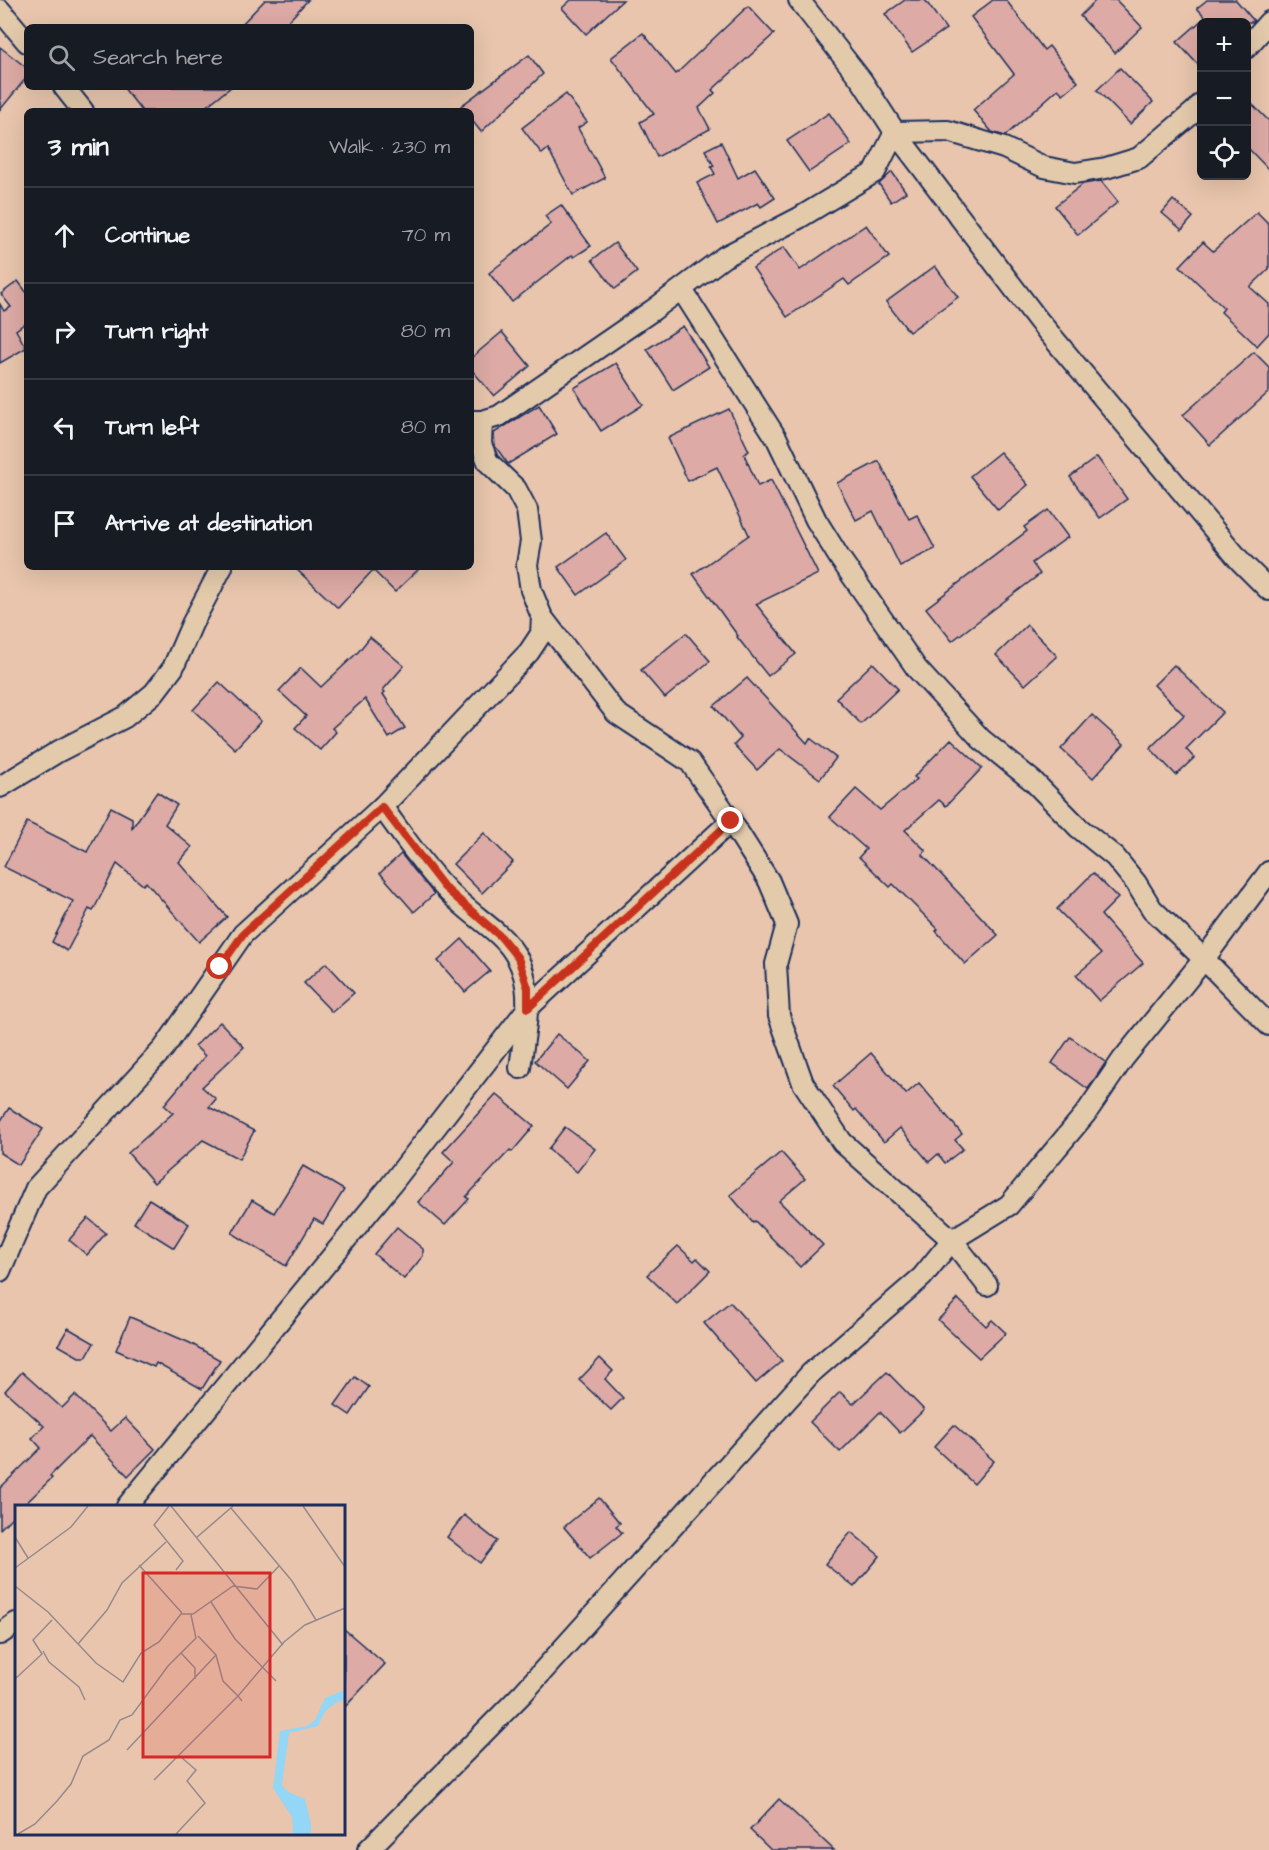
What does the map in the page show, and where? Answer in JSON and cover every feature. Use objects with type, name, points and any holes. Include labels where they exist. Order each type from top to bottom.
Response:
[{"type":"street","points":[[799,0],[862,81],[895,132],[1038,320],[1241,562],[1269,590]]},
{"type":"street","points":[[0,10],[24,38]]},
{"type":"street","points":[[1251,42],[1269,22]]},
{"type":"street","points":[[66,90],[81,108]]},
{"type":"street","points":[[895,132],[948,130],[1004,148],[1044,167],[1075,173],[1106,168],[1139,158],[1197,109]]},
{"type":"street","points":[[895,132],[875,172],[799,218],[724,257],[682,290],[499,416],[476,421],[488,462],[516,489],[527,510],[531,541],[528,573],[531,590],[542,616],[616,713],[690,762],[769,881],[787,924],[776,964],[779,1016],[803,1083],[842,1142],[952,1240],[987,1285]]},
{"type":"street","points":[[682,290],[777,440],[816,520],[917,669],[981,739],[1034,782],[1079,828],[1115,856],[1137,883],[1152,909],[1269,1025]]},
{"type":"street","points":[[0,787],[59,751],[125,717],[154,693],[173,668],[192,624],[220,570]]},
{"type":"street","points":[[0,1271],[36,1188],[164,1048],[243,934],[382,807],[529,652],[541,634],[542,616]]},
{"type":"street","points":[[382,807],[444,887],[501,937],[518,958],[528,988],[528,1008],[520,1068]]},
{"type":"street","points":[[128,1505],[390,1186],[528,1008],[731,821]]},
{"type":"street","points":[[372,1849],[523,1693],[811,1373],[922,1277],[952,1240],[1009,1205],[1086,1113],[1123,1059],[1204,959],[1269,872]]},
{"type":"street","points":[[0,1634],[15,1624]]},
{"type":"building","points":[[265,0],[308,0],[286,24],[242,24]]},
{"type":"building","points":[[571,0],[623,0],[586,34],[562,8]]},
{"type":"building","points":[[905,0],[925,0],[946,29],[912,52],[885,14]]},
{"type":"building","points":[[993,0],[1006,0],[1044,50],[1049,46],[1078,82],[1063,94],[1058,89],[1005,136],[992,132],[973,110],[1014,74],[971,17]]},
{"type":"building","points":[[1096,0],[1116,0],[1142,27],[1115,53],[1080,16]]},
{"type":"building","points":[[1207,0],[1236,0],[1254,21],[1251,22],[1251,18],[1206,18],[1197,8]]},
{"type":"building","points":[[748,6],[774,34],[712,90],[715,93],[699,108],[710,129],[657,157],[640,122],[654,114],[611,58],[643,33],[676,74]]},
{"type":"building","points":[[1197,24],[1197,64],[1177,42]]},
{"type":"building","points":[[0,47],[24,66],[24,81],[0,110]]},
{"type":"building","points":[[529,55],[543,74],[481,132],[474,123],[474,108],[461,106]]},
{"type":"building","points":[[1120,68],[1153,102],[1130,124],[1097,90]]},
{"type":"building","points":[[125,90],[227,90],[204,108],[140,108]]},
{"type":"building","points":[[566,94],[587,122],[578,128],[605,178],[573,195],[548,149],[542,154],[522,128]]},
{"type":"building","points":[[1251,103],[1269,121],[1269,170],[1251,151]]},
{"type":"building","points":[[829,113],[851,144],[809,172],[787,141]]},
{"type":"building","points":[[721,142],[738,178],[755,168],[775,198],[761,207],[758,203],[718,224],[697,183],[715,174],[711,167],[714,166],[705,150]]},
{"type":"building","points":[[892,172],[906,192],[891,202],[879,184]]},
{"type":"building","points":[[1101,181],[1118,202],[1078,235],[1055,206],[1083,184]]},
{"type":"building","points":[[1173,200],[1193,217],[1182,230],[1162,213]]},
{"type":"building","points":[[561,205],[591,246],[574,257],[572,255],[512,302],[489,273],[551,224],[545,216]]},
{"type":"building","points":[[1257,212],[1269,224],[1269,269],[1250,287],[1269,304],[1269,333],[1257,346],[1221,312],[1224,308],[1180,266],[1203,242],[1213,251]]},
{"type":"building","points":[[866,225],[889,257],[849,285],[844,279],[787,317],[753,268],[784,247],[800,270]]},
{"type":"building","points":[[615,243],[637,272],[615,289],[592,260]]},
{"type":"building","points":[[935,266],[958,297],[909,332],[886,302]]},
{"type":"building","points":[[18,281],[24,289],[24,324],[16,330],[24,344],[24,349],[0,363],[0,304],[4,311],[11,307],[1,294]]},
{"type":"building","points":[[683,326],[709,367],[673,390],[647,349]]},
{"type":"building","points":[[502,332],[530,366],[494,396],[474,373],[474,355]]},
{"type":"building","points":[[1254,352],[1269,367],[1269,392],[1210,445],[1183,415]]},
{"type":"building","points":[[616,363],[643,405],[601,431],[574,388]]},
{"type":"building","points":[[539,405],[557,434],[508,464],[495,446],[494,433]]},
{"type":"building","points":[[729,409],[749,451],[744,454],[758,486],[771,480],[818,574],[756,604],[796,654],[768,676],[737,637],[693,574],[749,535],[717,467],[688,481],[668,438]]},
{"type":"building","points":[[1000,452],[1028,485],[998,510],[970,476]]},
{"type":"building","points":[[1097,457],[1127,499],[1100,518],[1070,477]]},
{"type":"building","points":[[879,461],[909,519],[917,515],[935,549],[900,566],[873,511],[856,520],[837,483]]},
{"type":"building","points":[[1048,510],[1068,537],[1032,563],[1040,574],[952,641],[926,608],[1027,531],[1024,527]]},
{"type":"building","points":[[606,533],[626,560],[578,595],[558,567]]},
{"type":"building","points":[[297,570],[373,570],[338,608]]},
{"type":"building","points":[[373,570],[418,570],[395,592]]},
{"type":"building","points":[[1027,625],[1057,656],[1025,685],[996,655]]},
{"type":"building","points":[[686,633],[710,661],[665,698],[641,670]]},
{"type":"building","points":[[370,637],[404,666],[383,690],[385,692],[383,694],[405,728],[389,738],[365,699],[332,728],[336,732],[320,750],[295,728],[306,716],[279,691],[301,668],[321,687],[358,652]]},
{"type":"building","points":[[873,663],[898,689],[861,724],[836,698]]},
{"type":"building","points":[[1174,665],[1223,712],[1186,749],[1194,758],[1176,775],[1150,748],[1184,715],[1154,685]]},
{"type":"building","points":[[747,678],[807,743],[810,738],[836,758],[820,779],[780,749],[757,770],[734,745],[741,738],[714,706]]},
{"type":"building","points":[[219,682],[261,721],[235,749],[193,710]]},
{"type":"building","points":[[1092,715],[1124,744],[1093,778],[1061,749]]},
{"type":"building","points":[[951,739],[982,768],[946,806],[939,800],[905,830],[926,851],[922,854],[998,935],[965,964],[936,931],[938,929],[893,884],[890,887],[859,857],[866,849],[830,817],[856,789],[880,810],[917,779],[914,777]]},
{"type":"building","points":[[157,792],[177,805],[165,824],[192,847],[179,862],[227,917],[199,942],[146,882],[143,885],[117,864],[93,911],[89,909],[67,951],[52,942],[73,901],[4,867],[27,822],[87,852],[111,807],[132,818],[132,828]]},
{"type":"building","points":[[484,833],[513,862],[482,893],[453,864]]},
{"type":"building","points":[[401,854],[434,894],[414,912],[380,873]]},
{"type":"building","points":[[1093,873],[1118,898],[1101,915],[1143,963],[1099,1001],[1076,975],[1101,954],[1057,909]]},
{"type":"building","points":[[462,939],[490,971],[465,992],[438,961]]},
{"type":"building","points":[[326,963],[354,993],[332,1012],[304,983]]},
{"type":"building","points":[[220,1022],[244,1047],[202,1087],[216,1099],[209,1107],[254,1131],[239,1159],[203,1140],[154,1183],[128,1153],[173,1113],[164,1105],[205,1056],[195,1046]]},
{"type":"building","points":[[557,1034],[590,1061],[567,1089],[535,1061]]},
{"type":"building","points":[[1070,1037],[1106,1062],[1088,1089],[1052,1063]]},
{"type":"building","points":[[871,1053],[906,1094],[919,1083],[962,1134],[955,1140],[963,1149],[945,1163],[938,1154],[929,1162],[900,1128],[884,1142],[856,1109],[854,1111],[833,1086]]},
{"type":"building","points":[[496,1094],[534,1126],[512,1152],[510,1150],[466,1197],[469,1199],[445,1225],[418,1202],[454,1162],[443,1152]]},
{"type":"building","points":[[9,1108],[43,1129],[19,1165],[0,1153],[0,1122]]},
{"type":"building","points":[[565,1127],[595,1149],[577,1172],[548,1149]]},
{"type":"building","points":[[781,1152],[805,1179],[779,1201],[823,1245],[800,1267],[755,1221],[753,1222],[730,1195]]},
{"type":"building","points":[[303,1166],[344,1190],[323,1224],[314,1219],[286,1266],[232,1233],[252,1200],[274,1213]]},
{"type":"building","points":[[149,1199],[189,1224],[174,1248],[134,1223]]},
{"type":"building","points":[[88,1218],[106,1233],[87,1255],[69,1240]]},
{"type":"building","points":[[397,1227],[423,1249],[423,1256],[404,1279],[374,1254]]},
{"type":"building","points":[[678,1246],[694,1261],[697,1258],[710,1271],[677,1304],[647,1275]]},
{"type":"building","points":[[958,1299],[986,1326],[992,1320],[1006,1333],[979,1358],[938,1320]]},
{"type":"building","points":[[730,1302],[782,1361],[756,1383],[704,1323]]},
{"type":"building","points":[[130,1317],[190,1343],[220,1360],[202,1389],[156,1363],[154,1367],[116,1350]]},
{"type":"building","points":[[68,1328],[94,1343],[86,1357],[79,1357],[58,1345]]},
{"type":"building","points":[[600,1358],[613,1371],[605,1379],[623,1398],[611,1410],[579,1380]]},
{"type":"building","points":[[22,1372],[62,1408],[75,1395],[111,1431],[125,1418],[155,1449],[128,1476],[90,1436],[24,1505],[15,1505],[15,1514],[0,1529],[0,1488],[41,1448],[32,1438],[44,1426],[5,1391]]},
{"type":"building","points":[[887,1372],[924,1410],[900,1433],[880,1412],[840,1452],[810,1422],[840,1392],[853,1404]]},
{"type":"building","points":[[355,1377],[369,1387],[350,1415],[335,1405]]},
{"type":"building","points":[[954,1425],[994,1461],[974,1484],[934,1447]]},
{"type":"building","points":[[599,1498],[620,1523],[616,1526],[622,1533],[590,1558],[564,1527]]},
{"type":"building","points":[[464,1515],[497,1541],[480,1563],[447,1537]]},
{"type":"building","points":[[851,1532],[880,1556],[854,1587],[825,1564]]},
{"type":"building","points":[[345,1630],[385,1664],[345,1707]]},
{"type":"building","points":[[779,1799],[834,1850],[771,1850],[750,1830]]},
{"type":"route","points":[[220,967],[243,934],[382,807],[444,887],[501,937],[518,958],[528,988],[528,1008],[731,821]]}]
